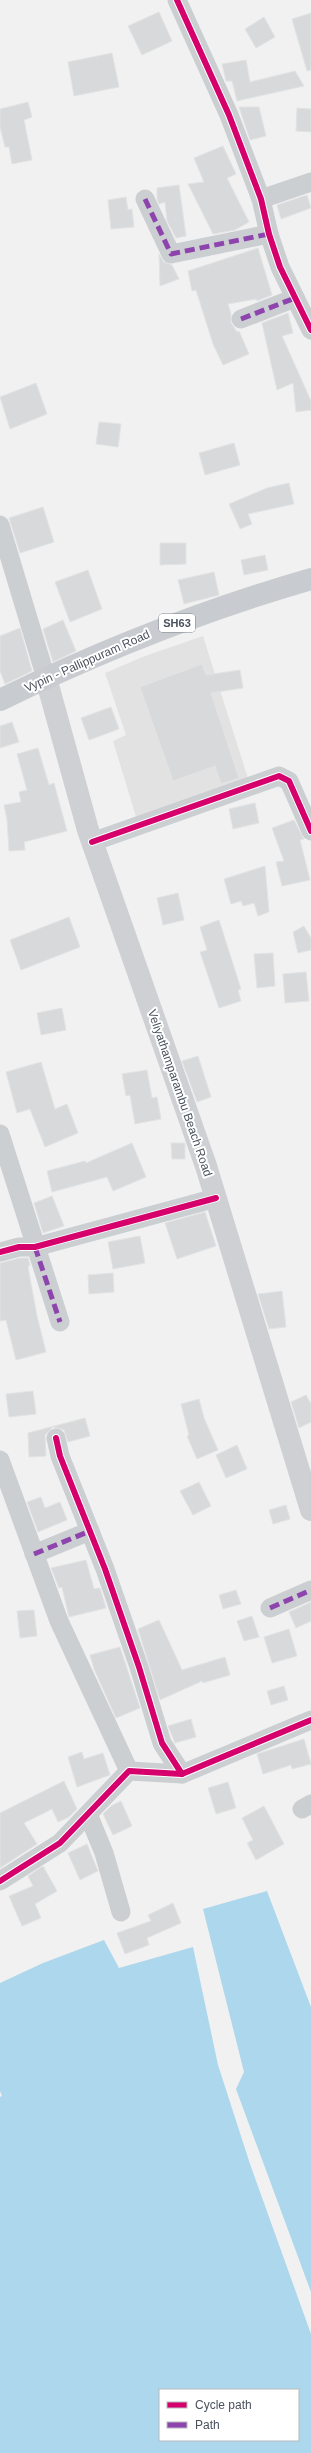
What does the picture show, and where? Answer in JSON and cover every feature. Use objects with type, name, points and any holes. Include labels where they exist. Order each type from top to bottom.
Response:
[{"type":"main road","name":"Vypin - Pallippuram Road","points":[[0,700],[46,678],[172,624],[246,598],[311,579]]},
{"type":"main road","name":"Veliyathamparambu Beach Road","points":[[46,678],[92,842],[216,1198],[311,1510]]},
{"type":"street","points":[[177,0],[229,115],[261,199],[269,234],[280,267],[311,330]]},
{"type":"street","points":[[261,199],[311,182]]},
{"type":"street","points":[[145,199],[171,254],[269,234]]},
{"type":"street","points":[[241,319],[295,298]]},
{"type":"street","points":[[0,525],[46,678]]},
{"type":"street","points":[[92,842],[279,776],[289,781],[311,831]]},
{"type":"street","points":[[0,1134],[60,1322]]},
{"type":"street","points":[[0,1252],[19,1247],[35,1247],[216,1198]]},
{"type":"street","points":[[56,1438],[60,1456],[140,1667],[150,1708],[162,1743],[182,1774]]},
{"type":"street","points":[[0,1460],[59,1621],[129,1772]]},
{"type":"street","points":[[34,1554],[90,1532]]},
{"type":"street","points":[[270,1608],[311,1590]]},
{"type":"street","points":[[0,1881],[60,1843],[129,1772],[182,1774],[311,1720]]},
{"type":"street","points":[[88,1814],[104,1853],[121,1912]]},
{"type":"shaded area","points":[[203,636],[250,785],[137,820],[113,741],[126,735],[105,673],[145,656]]},
{"type":"water","points":[[267,1891],[311,2007],[311,2292],[236,2089],[244,2072],[203,1909]]},
{"type":"water","points":[[104,1940],[119,1968],[193,1947],[218,2065],[250,2164],[311,2334],[311,2453],[0,2453],[0,2097],[2,2096],[0,2091],[0,1983],[43,1963]]},
{"type":"building","points":[[159,12],[172,41],[142,55],[128,26]]},
{"type":"building","points":[[311,13],[311,70],[307,71],[292,19]]},
{"type":"building","points":[[264,17],[275,37],[256,48],[245,29]]},
{"type":"building","points":[[112,53],[119,87],[74,96],[68,62]]},
{"type":"building","points":[[246,60],[250,82],[295,71],[304,86],[237,101],[232,81],[226,81],[222,64]]},
{"type":"building","points":[[28,102],[32,117],[24,120],[32,160],[12,164],[9,147],[5,147],[0,127],[0,109]]},
{"type":"building","points":[[239,107],[259,107],[266,136],[250,140]]},
{"type":"building","points":[[297,108],[311,109],[311,132],[296,131]]},
{"type":"building","points":[[223,146],[236,174],[227,178],[249,222],[235,230],[213,234],[188,184],[204,182],[194,158]]},
{"type":"building","points":[[179,185],[186,236],[176,238],[167,221],[165,202],[159,204],[157,199],[157,188]]},
{"type":"building","points":[[307,195],[311,208],[281,219],[277,205]]},
{"type":"building","points":[[126,197],[128,210],[132,209],[134,227],[111,229],[108,200]]},
{"type":"building","points":[[258,248],[272,295],[257,301],[256,299],[228,304],[231,314],[231,323],[237,332],[239,331],[249,354],[223,365],[213,344],[196,290],[192,291],[188,271]]},
{"type":"building","points":[[159,254],[164,262],[172,265],[179,279],[160,286]]},
{"type":"building","points":[[288,313],[293,333],[282,336],[311,401],[311,410],[296,412],[293,383],[277,390],[262,323]]},
{"type":"building","points":[[36,383],[47,414],[10,429],[0,397]]},
{"type":"building","points":[[99,422],[121,424],[118,447],[96,444]]},
{"type":"building","points":[[234,443],[240,465],[205,475],[199,453]]},
{"type":"building","points":[[289,483],[294,504],[248,514],[252,524],[240,529],[229,504],[267,488]]},
{"type":"building","points":[[43,507],[54,542],[20,553],[9,518]]},
{"type":"building","points":[[160,543],[186,543],[186,564],[160,565]]},
{"type":"building","points":[[265,555],[268,570],[244,575],[241,560]]},
{"type":"building","points":[[88,570],[102,609],[70,622],[55,582]]},
{"type":"building","points":[[214,572],[219,595],[184,604],[178,580]]},
{"type":"building","points":[[63,620],[76,651],[53,662],[43,629]]},
{"type":"building","points":[[20,628],[32,671],[5,684],[0,671],[0,636]]},
{"type":"building","points":[[202,664],[206,675],[240,670],[243,688],[211,693],[239,778],[221,784],[215,766],[173,781],[140,687]]},
{"type":"building","points":[[111,707],[119,729],[89,740],[81,718]]},
{"type":"building","points":[[12,722],[19,742],[0,748],[0,726]]},
{"type":"building","points":[[38,748],[49,785],[54,783],[67,831],[24,842],[25,850],[9,851],[7,819],[4,805],[21,802],[19,792],[27,790],[17,754]]},
{"type":"building","points":[[255,803],[259,823],[233,829],[229,809]]},
{"type":"building","points":[[294,820],[304,839],[300,840],[310,880],[282,886],[276,862],[284,861],[272,828]]},
{"type":"building","points":[[265,866],[269,912],[258,916],[254,903],[243,906],[241,901],[231,904],[224,879]]},
{"type":"building","points":[[178,893],[184,920],[163,925],[157,898]]},
{"type":"building","points":[[69,917],[80,947],[21,970],[10,940]]},
{"type":"building","points":[[219,920],[241,989],[238,990],[241,1001],[219,1008],[200,952],[207,950],[200,927]]},
{"type":"building","points":[[304,926],[311,938],[311,950],[298,953],[293,932]]},
{"type":"building","points":[[273,953],[275,986],[257,988],[254,954]]},
{"type":"building","points":[[306,972],[309,1001],[285,1003],[283,974]]},
{"type":"building","points":[[62,1008],[66,1030],[41,1035],[37,1013]]},
{"type":"building","points":[[198,1056],[211,1097],[197,1102],[182,1061]]},
{"type":"building","points":[[41,1062],[55,1109],[67,1104],[78,1133],[45,1147],[30,1109],[17,1113],[6,1072]]},
{"type":"building","points":[[147,1070],[152,1098],[157,1097],[161,1119],[135,1124],[130,1095],[126,1096],[122,1074]]},
{"type":"building","points":[[132,1143],[146,1177],[113,1191],[107,1177],[52,1192],[47,1171],[85,1161],[86,1163]]},
{"type":"building","points":[[171,1143],[185,1143],[185,1159],[172,1159]]},
{"type":"building","points":[[52,1196],[64,1226],[43,1233],[34,1203]]},
{"type":"building","points":[[205,1212],[216,1246],[177,1259],[165,1223]]},
{"type":"building","points":[[140,1236],[145,1263],[113,1269],[108,1242]]},
{"type":"building","points":[[20,1258],[28,1258],[30,1265],[28,1267],[37,1316],[46,1352],[16,1360],[6,1320],[0,1321],[0,1263]]},
{"type":"building","points":[[113,1273],[114,1292],[89,1294],[88,1275]]},
{"type":"building","points":[[282,1291],[286,1327],[269,1329],[258,1294]]},
{"type":"building","points":[[33,1391],[36,1414],[9,1417],[6,1394]]},
{"type":"building","points":[[306,1395],[311,1404],[311,1422],[299,1428],[291,1402]]},
{"type":"building","points":[[199,1399],[204,1418],[218,1450],[197,1459],[187,1436],[189,1435],[181,1404]]},
{"type":"building","points":[[85,1418],[90,1436],[68,1442],[64,1430],[53,1427],[45,1435],[46,1456],[29,1457],[28,1433]]},
{"type":"building","points":[[237,1445],[247,1469],[226,1478],[216,1455]]},
{"type":"building","points":[[199,1482],[211,1506],[193,1515],[180,1491]]},
{"type":"building","points":[[41,1497],[45,1508],[60,1502],[67,1520],[38,1532],[27,1502]]},
{"type":"building","points":[[286,1505],[290,1519],[273,1524],[269,1510]]},
{"type":"building","points":[[86,1560],[94,1589],[100,1588],[106,1608],[69,1617],[62,1587],[59,1588],[51,1568]]},
{"type":"building","points":[[236,1590],[241,1604],[223,1609],[219,1595]]},
{"type":"building","points":[[311,1602],[311,1621],[296,1628],[289,1612]]},
{"type":"building","points":[[34,1610],[37,1636],[20,1638],[17,1611]]},
{"type":"building","points":[[252,1616],[259,1637],[244,1641],[237,1621]]},
{"type":"building","points":[[159,1620],[182,1670],[225,1657],[230,1675],[203,1683],[202,1681],[160,1700],[138,1629]]},
{"type":"building","points":[[289,1629],[297,1656],[272,1663],[264,1637]]},
{"type":"building","points":[[120,1647],[140,1708],[116,1718],[94,1669],[90,1655]]},
{"type":"building","points":[[284,1686],[288,1700],[271,1705],[267,1691]]},
{"type":"building","points":[[191,1719],[196,1737],[175,1743],[168,1726]]},
{"type":"building","points":[[304,1739],[311,1764],[292,1769],[291,1765],[263,1774],[257,1754]]},
{"type":"building","points":[[82,1752],[84,1759],[103,1753],[110,1775],[77,1787],[68,1757]]},
{"type":"building","points":[[64,1781],[77,1809],[69,1817],[58,1822],[52,1809],[24,1823],[37,1844],[0,1868],[0,1813]]},
{"type":"building","points":[[228,1782],[236,1808],[216,1814],[208,1788]]},
{"type":"building","points":[[121,1801],[132,1826],[113,1835],[103,1814],[111,1806]]},
{"type":"building","points":[[264,1806],[284,1844],[256,1860],[247,1843],[253,1840],[242,1818]]},
{"type":"building","points":[[87,1844],[98,1871],[80,1880],[68,1853]]},
{"type":"building","points":[[43,1866],[57,1891],[35,1904],[41,1918],[22,1926],[9,1896],[33,1886],[28,1876]]},
{"type":"building","points":[[173,1903],[181,1923],[147,1938],[149,1945],[125,1954],[117,1933],[151,1921],[148,1915]]},
{"type":"marked path","points":[[145,199],[171,254],[269,234]]},
{"type":"marked path","points":[[241,319],[295,298]]},
{"type":"marked path","points":[[35,1247],[60,1322]]},
{"type":"marked path","points":[[34,1554],[90,1531]]},
{"type":"marked path","points":[[270,1608],[311,1590]]},
{"type":"cycle path","points":[[177,0],[229,115],[261,199],[269,234],[280,267],[311,330]]},
{"type":"cycle path","points":[[92,842],[279,776],[289,781],[311,831]]},
{"type":"cycle path","points":[[0,1252],[19,1247],[35,1247],[216,1198]]},
{"type":"cycle path","points":[[56,1438],[60,1456],[105,1569],[139,1667],[162,1743],[182,1774]]},
{"type":"cycle path","points":[[0,1881],[60,1843],[129,1771],[182,1774],[311,1720]]}]
